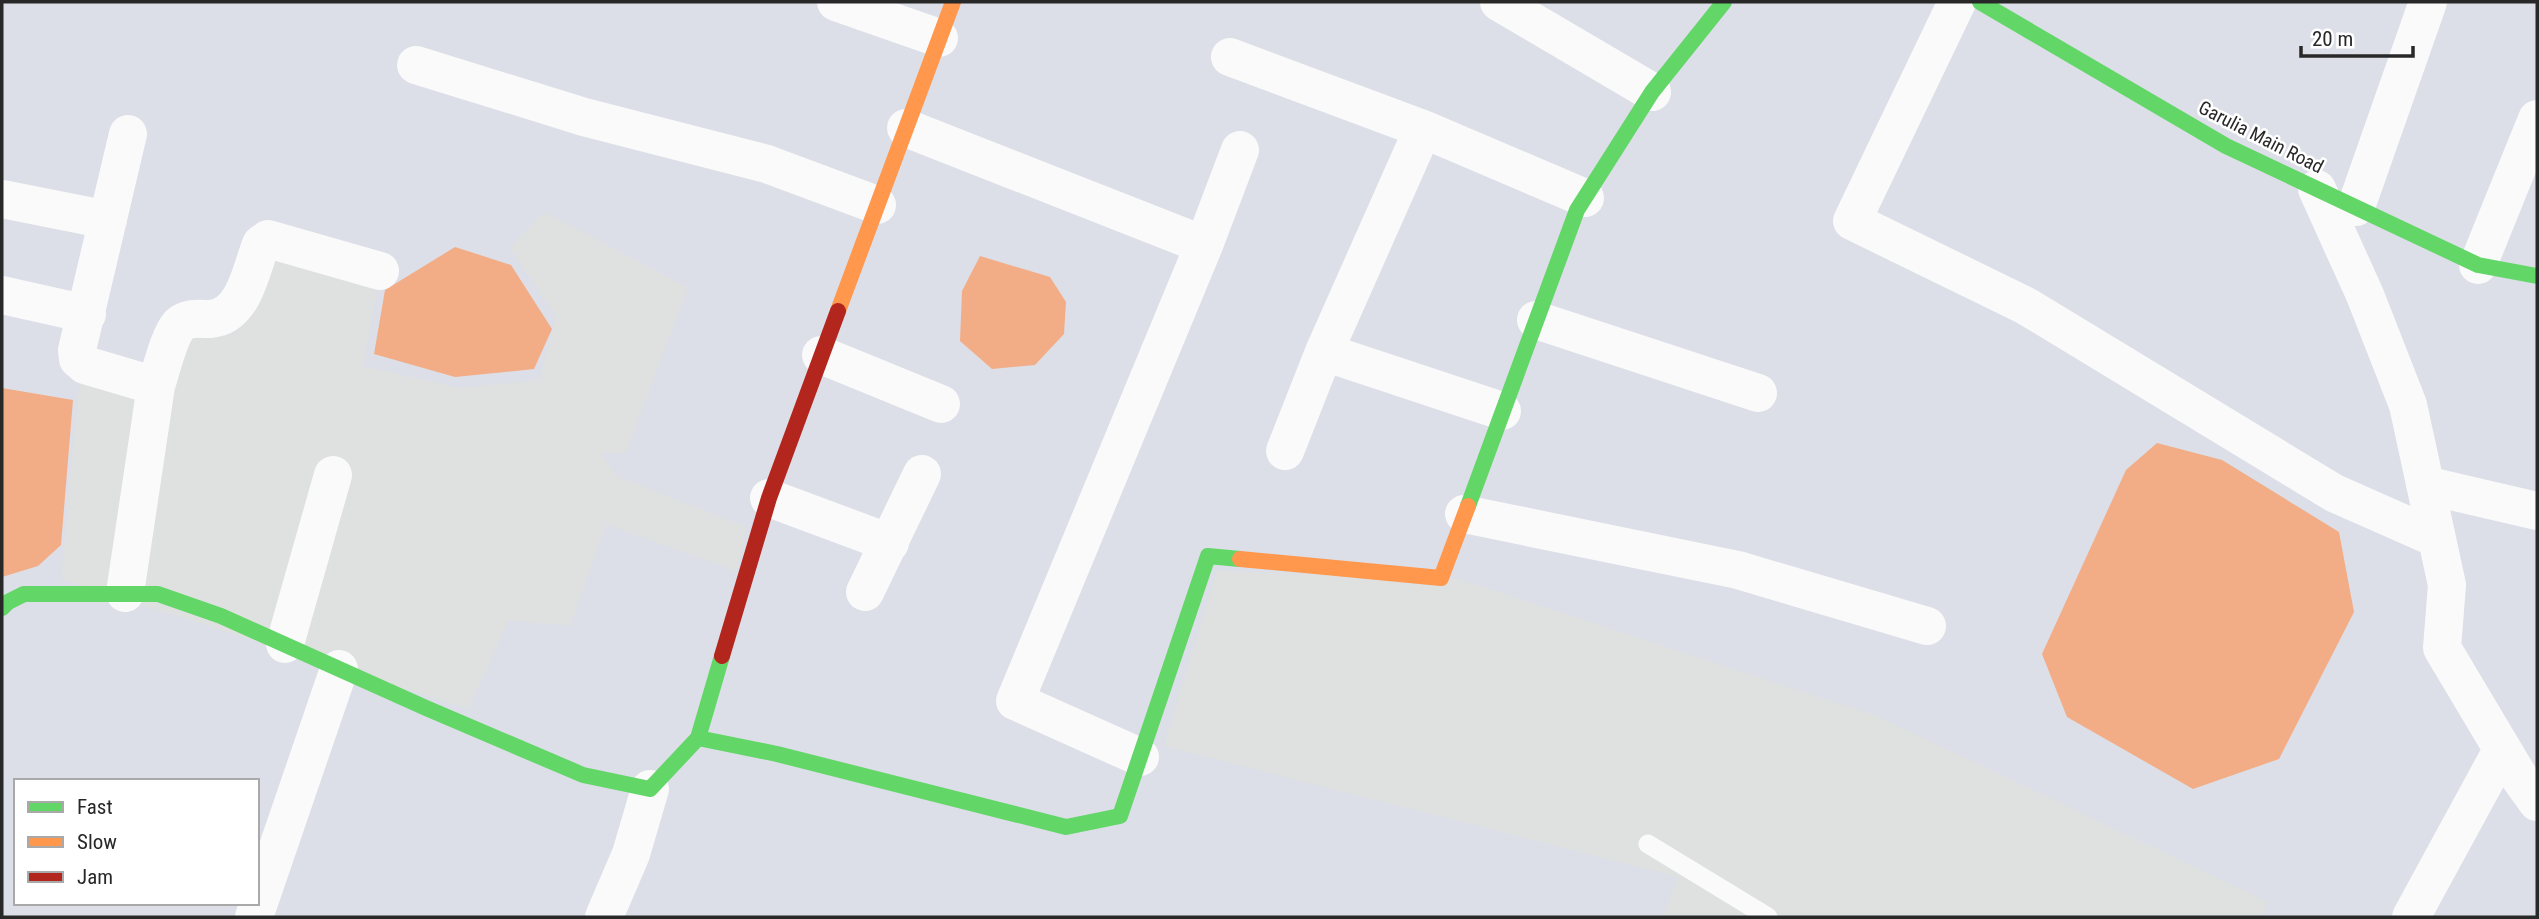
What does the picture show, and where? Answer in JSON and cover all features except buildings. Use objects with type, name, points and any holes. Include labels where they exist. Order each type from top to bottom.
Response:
[{"type":"street","points":[[836,2],[939,38]]},
{"type":"street","points":[[604,917],[631,853],[650,789],[698,738],[769,498],[953,2]]},
{"type":"street","points":[[1499,2],[1652,92]]},
{"type":"street","points":[[698,738],[776,754],[1066,827],[1120,816],[1208,556],[1441,578],[1577,210],[1652,92],[1724,2]]},
{"type":"street","points":[[1958,2],[1852,221],[2026,306],[2334,493],[2436,538]]},
{"type":"street","name":"Garulia Main Road","points":[[1980,2],[2226,146],[2478,265],[2537,276]]},
{"type":"street","points":[[2356,207],[2428,2]]},
{"type":"street","points":[[1230,57],[1423,129],[1585,198]]},
{"type":"street","points":[[416,65],[584,117],[767,164],[877,205]]},
{"type":"street","points":[[2478,265],[2537,119]]},
{"type":"street","points":[[906,128],[1204,245]]},
{"type":"street","points":[[1285,451],[1324,352],[1423,129]]},
{"type":"street","points":[[128,134],[77,350],[78,359],[85,365],[156,386]]},
{"type":"street","points":[[1140,757],[1015,701],[1204,245],[1240,150]]},
{"type":"street","points":[[2317,189],[2365,295],[2408,405],[2447,585],[2442,648],[2502,750],[2537,802]]},
{"type":"street","points":[[2,199],[108,220]]},
{"type":"street","points":[[125,593],[156,386],[179,325],[192,318],[213,319],[228,315],[240,300],[261,244],[268,239],[380,271]]},
{"type":"street","points":[[2,295],[87,314]]},
{"type":"street","points":[[1536,320],[1758,393]]},
{"type":"street","points":[[1324,352],[1502,411]]},
{"type":"street","points":[[821,355],[941,404]]},
{"type":"street","points":[[866,592],[922,474]]},
{"type":"street","points":[[285,644],[333,475]]},
{"type":"street","points":[[2425,485],[2537,511]]},
{"type":"street","points":[[769,498],[890,544]]},
{"type":"street","points":[[1464,514],[1738,570],[1927,626]]},
{"type":"street","points":[[4,603],[24,594],[158,594],[221,616],[583,775],[650,789]]},
{"type":"street","points":[[259,902],[339,668]]},
{"type":"street","points":[[2412,917],[2502,750]]},
{"type":"lane","points":[[1648,844],[1768,917]]},
{"type":"shaded area","points":[[544,212],[688,288],[625,454],[601,451],[615,476],[747,527],[736,571],[606,524],[570,626],[509,620],[468,709],[61,579],[80,375],[162,384],[184,331],[236,333],[266,241],[377,290],[363,366],[459,388],[540,380],[556,316],[510,248]]},
{"type":"shaded area","points":[[455,247],[511,265],[552,329],[534,369],[455,377],[374,354],[385,290]]},
{"type":"shaded area","points":[[980,256],[1050,277],[1066,302],[1064,334],[1035,365],[992,369],[960,341],[962,291]]},
{"type":"shaded area","points":[[2,388],[73,400],[61,545],[38,566],[2,577]]},
{"type":"shaded area","points":[[2157,443],[2222,460],[2339,532],[2354,612],[2279,759],[2193,789],[2067,717],[2042,654],[2126,470]]},
{"type":"shaded area","points":[[1217,571],[1458,579],[1877,716],[2268,902],[2261,917],[1663,917],[1678,877],[1164,746]]},
{"type":"traffic: fast","points":[[1468,506],[1577,210],[1652,92],[1724,2]]},
{"type":"traffic: fast","points":[[1980,2],[2226,146],[2478,265],[2537,276]]},
{"type":"traffic: fast","points":[[698,738],[777,754],[1066,827],[1120,816],[1208,556],[1240,559]]},
{"type":"traffic: fast","points":[[2,608],[24,594],[158,594],[221,616],[583,775],[650,789],[698,738],[722,656]]},
{"type":"traffic: slow","points":[[838,311],[953,2]]},
{"type":"traffic: slow","points":[[1240,559],[1441,578],[1468,506]]},
{"type":"traffic: jam","points":[[722,656],[769,498],[838,311]]}]
